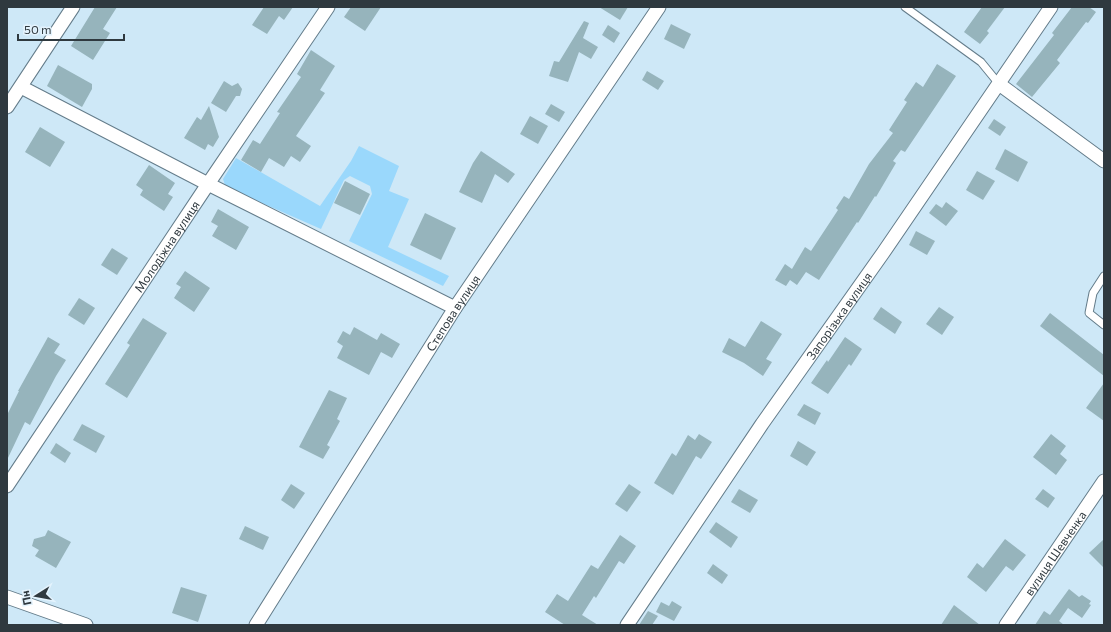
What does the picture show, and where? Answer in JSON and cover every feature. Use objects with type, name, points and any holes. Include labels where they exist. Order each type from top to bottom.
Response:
[{"type":"street","points":[[7,107],[73,7]]},
{"type":"street","name":"Молодіжна вулиця","points":[[7,486],[328,7]]},
{"type":"street","name":"Степова вулиця","points":[[256,625],[455,308],[659,7]]},
{"type":"street","name":"Запорізька вулиця","points":[[627,625],[762,424],[878,259],[1051,7]]},
{"type":"street","points":[[999,84],[1104,161]]},
{"type":"street","points":[[21,87],[208,184],[455,308]]},
{"type":"street","name":"вулиця Шевченка","points":[[1006,625],[1104,481]]},
{"type":"street","points":[[7,597],[86,625]]},
{"type":"lane","points":[[905,7],[981,62],[999,84]]},
{"type":"lane","points":[[1104,276],[1094,293],[1089,312],[1104,326]]},
{"type":"shaded area","points":[[359,146],[399,166],[389,191],[409,199],[388,247],[449,276],[443,286],[349,241],[372,194],[370,186],[350,176],[344,180],[321,229],[235,191],[225,185],[223,179],[236,158],[320,206],[351,161]]},
{"type":"building","points":[[95,7],[117,7],[103,29],[110,33],[93,60],[71,46]]},
{"type":"building","points":[[264,7],[293,7],[284,20],[279,16],[267,34],[252,25]]},
{"type":"building","points":[[351,7],[381,7],[365,31],[344,17]]},
{"type":"building","points":[[599,7],[628,7],[620,20]]},
{"type":"building","points":[[982,7],[1005,7],[987,31],[989,33],[980,44],[964,32]]},
{"type":"building","points":[[1072,7],[1089,7],[1096,12],[1088,23],[1086,22],[1057,60],[1060,63],[1032,97],[1016,84],[1054,35],[1052,33]]},
{"type":"building","points":[[584,21],[589,23],[583,38],[598,47],[591,59],[579,52],[568,82],[549,76],[554,61],[559,62]]},
{"type":"building","points":[[671,24],[691,34],[684,49],[664,39]]},
{"type":"building","points":[[608,25],[620,33],[614,43],[602,35]]},
{"type":"building","points":[[311,50],[335,66],[320,90],[325,93],[296,136],[311,146],[300,162],[291,156],[284,167],[269,158],[261,172],[241,160],[253,140],[260,144],[280,113],[277,112],[301,77],[297,74]]},
{"type":"building","points":[[937,64],[956,76],[905,152],[901,150],[893,161],[896,163],[876,197],[875,196],[858,223],[857,222],[819,280],[806,272],[797,285],[790,280],[786,286],[775,280],[785,264],[792,269],[805,247],[811,251],[838,210],[836,208],[844,196],[849,199],[869,164],[893,133],[889,130],[907,102],[904,100],[916,82],[923,87]]},
{"type":"building","points":[[58,65],[92,84],[92,89],[82,107],[47,86]]},
{"type":"building","points":[[647,71],[664,81],[658,90],[642,80]]},
{"type":"building","points":[[224,81],[232,86],[238,83],[242,89],[240,96],[236,96],[226,112],[211,103]]},
{"type":"building","points":[[551,104],[565,112],[559,122],[545,114]]},
{"type":"building","points":[[209,106],[219,137],[213,147],[208,144],[205,150],[184,138],[197,117],[201,120]]},
{"type":"building","points":[[530,116],[548,126],[538,144],[520,134]]},
{"type":"building","points":[[994,119],[1006,127],[1000,136],[988,128]]},
{"type":"building","points":[[40,127],[65,142],[50,167],[25,152]]},
{"type":"building","points":[[1005,149],[1028,162],[1018,182],[995,169]]},
{"type":"building","points":[[481,151],[515,174],[508,183],[495,174],[482,203],[459,192],[473,163]]},
{"type":"building","points":[[149,165],[175,183],[168,194],[173,197],[164,211],[140,195],[143,190],[136,185]]},
{"type":"building","points":[[977,171],[995,181],[983,200],[966,190]]},
{"type":"building","points":[[345,181],[370,194],[360,215],[334,203]]},
{"type":"building","points":[[946,202],[958,211],[946,226],[929,213],[936,204],[942,208]]},
{"type":"building","points":[[218,209],[249,227],[236,250],[212,236],[218,226],[211,222]]},
{"type":"building","points":[[425,213],[456,228],[441,260],[410,245]]},
{"type":"building","points":[[916,231],[935,241],[927,255],[909,245]]},
{"type":"building","points":[[112,248],[128,258],[117,275],[101,265]]},
{"type":"building","points":[[185,271],[210,288],[194,312],[174,298],[181,287],[176,284]]},
{"type":"building","points":[[79,298],[95,308],[84,325],[68,315]]},
{"type":"building","points":[[881,307],[902,322],[895,334],[873,319]]},
{"type":"building","points":[[939,307],[954,317],[942,335],[926,324]]},
{"type":"building","points":[[1050,313],[1104,355],[1104,376],[1040,326]]},
{"type":"building","points":[[143,318],[167,333],[127,398],[105,384],[130,345],[127,343]]},
{"type":"building","points":[[761,321],[782,334],[766,359],[772,362],[763,376],[744,363],[722,352],[729,338],[745,347]]},
{"type":"building","points":[[354,327],[377,340],[381,333],[400,344],[392,358],[381,352],[369,375],[337,358],[343,346],[337,342],[343,331],[350,335]]},
{"type":"building","points":[[48,337],[60,344],[54,353],[66,360],[30,425],[25,422],[7,460],[7,415],[18,391]]},
{"type":"building","points":[[845,337],[862,349],[851,366],[849,364],[828,394],[811,383]]},
{"type":"building","points":[[1104,383],[1104,421],[1086,408]]},
{"type":"building","points":[[329,390],[347,398],[337,419],[340,421],[327,445],[330,447],[323,459],[299,447]]},
{"type":"building","points":[[804,404],[821,413],[815,425],[797,415]]},
{"type":"building","points":[[82,424],[105,436],[96,453],[73,440]]},
{"type":"building","points":[[699,434],[712,442],[701,459],[696,456],[673,495],[654,483],[672,453],[676,456],[688,435],[695,440]]},
{"type":"building","points":[[1051,434],[1066,446],[1060,454],[1067,460],[1056,475],[1033,457]]},
{"type":"building","points":[[798,441],[816,452],[807,466],[790,456]]},
{"type":"building","points":[[56,443],[71,453],[65,463],[50,453]]},
{"type":"building","points":[[291,484],[305,493],[294,509],[281,500]]},
{"type":"building","points":[[629,484],[641,492],[627,512],[615,504]]},
{"type":"building","points":[[739,489],[758,500],[750,513],[731,502]]},
{"type":"building","points":[[1043,489],[1055,498],[1048,508],[1035,499]]},
{"type":"building","points":[[716,522],[738,537],[731,548],[709,532]]},
{"type":"building","points":[[245,526],[269,537],[263,550],[239,539]]},
{"type":"building","points":[[48,530],[71,542],[56,568],[35,556],[39,550],[32,546],[34,539],[45,536]]},
{"type":"building","points":[[620,535],[636,546],[624,564],[619,561],[596,598],[594,596],[582,615],[598,625],[565,625],[545,612],[557,594],[568,601],[591,565],[598,569]]},
{"type":"building","points":[[1005,539],[1026,555],[1013,571],[1006,566],[986,592],[967,577],[977,563],[983,568]]},
{"type":"building","points":[[1104,539],[1104,568],[1089,553]]},
{"type":"building","points":[[713,564],[728,575],[722,584],[707,573]]},
{"type":"building","points":[[181,587],[207,595],[198,622],[172,613]]},
{"type":"building","points":[[1069,589],[1079,597],[1082,595],[1091,601],[1089,604],[1091,605],[1082,618],[1068,608],[1059,621],[1064,625],[1035,625],[1044,611],[1050,615]]},
{"type":"building","points":[[672,601],[682,607],[674,621],[656,612],[661,602],[669,606]]},
{"type":"building","points":[[954,605],[980,625],[941,625]]},
{"type":"building","points":[[648,611],[658,616],[652,625],[639,625]]}]
